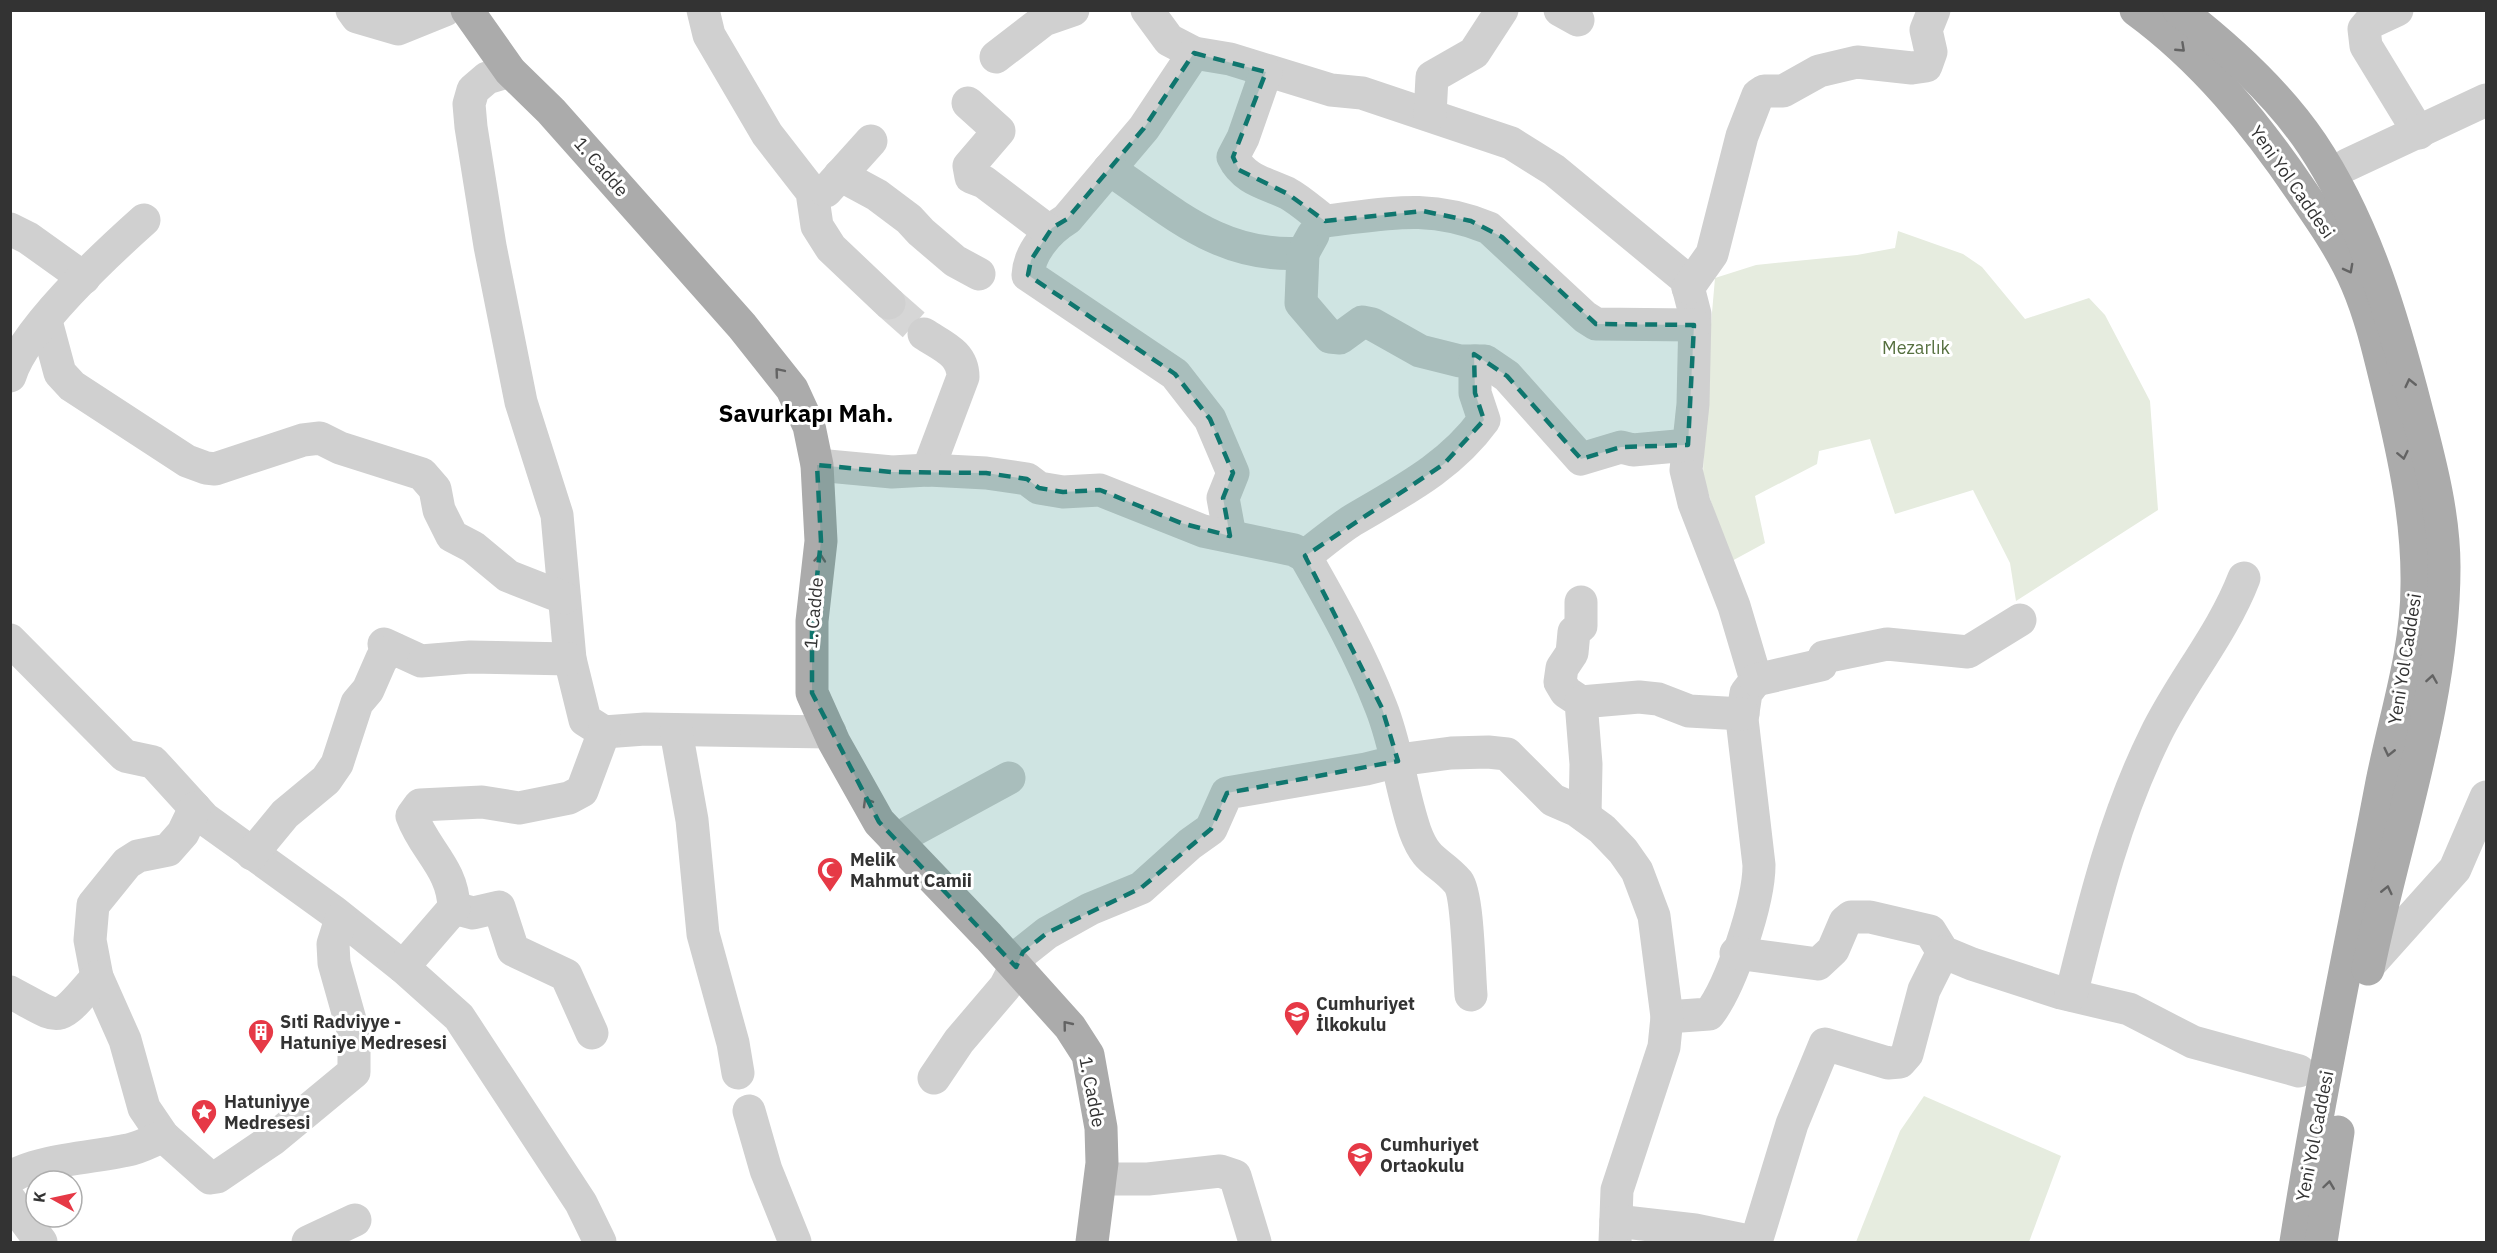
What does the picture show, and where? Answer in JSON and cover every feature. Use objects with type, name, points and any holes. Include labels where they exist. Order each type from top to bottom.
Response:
[{"type":"main road","name":"1. Cadde","points":[[467,10],[510,70],[551,111],[742,326],[792,389],[809,426],[817,465],[821,541],[812,621],[812,693],[830,732],[879,822],[1070,1027],[1088,1055],[1101,1128],[1101,1179],[1092,1242]]},
{"type":"main road","name":"Yeni Yol Caddesi","points":[[2136,10],[2178,45],[2221,87],[2273,151],[2332,237],[2357,284],[2377,344],[2405,464],[2416,544],[2418,588],[2413,637],[2383,776],[2296,1242]]},
{"type":"main road","name":"Yeni Yol Caddesi","points":[[2180,10],[2226,46],[2295,123],[2312,144],[2358,226],[2404,357],[2431,462],[2444,567],[2438,641],[2429,702],[2369,965],[2333,1157],[2321,1242]]},
{"type":"street","points":[[352,10],[357,17],[398,29],[446,10]]},
{"type":"street","points":[[703,10],[709,34],[767,134],[812,192],[817,226],[831,248],[890,303]]},
{"type":"street","points":[[996,57],[1044,21],[1073,10]]},
{"type":"street","points":[[1147,10],[1169,40],[1194,53],[1230,59],[1266,72],[1331,90],[1362,93],[1511,143],[1554,170],[1666,260],[1686,279],[1695,324],[1693,404],[1686,470],[1694,503],[1734,606],[1756,680]]},
{"type":"street","points":[[1430,115],[1432,77],[1474,53],[1502,10]]},
{"type":"street","points":[[1688,288],[1712,254],[1742,136],[1758,95],[1764,91],[1783,91],[1819,71],[1857,62],[1912,68],[1926,66],[1931,52],[1926,30],[1934,10]]},
{"type":"street","points":[[2397,10],[2369,22],[2364,29],[2366,46],[2419,133]]},
{"type":"street","points":[[1194,53],[1144,128],[1067,219],[1050,232],[1031,260],[1028,275],[1175,374],[1210,419],[1233,473],[1223,498],[1230,536]]},
{"type":"street","points":[[510,70],[487,78],[473,90],[470,104],[471,127],[520,402],[557,515],[570,659],[585,720],[604,732],[830,732]]},
{"type":"street","points":[[1266,72],[1243,138],[1233,157],[1239,170],[1260,183],[1288,194],[1325,221]]},
{"type":"street","points":[[2348,165],[2487,100]]},
{"type":"street","points":[[968,103],[999,131],[969,166],[971,177],[984,182],[1050,232]]},
{"type":"street","points":[[814,206],[872,141]]},
{"type":"street","points":[[1109,169],[1204,234],[1246,251],[1303,253]]},
{"type":"street","points":[[840,175],[877,195],[909,219],[956,261],[979,274]]},
{"type":"street","points":[[1688,445],[1633,450],[1622,447],[1581,459],[1507,376],[1485,361],[1460,361],[1420,351],[1372,324],[1362,322],[1340,338],[1330,337],[1301,303],[1303,253],[1308,248],[1315,230],[1325,221],[1374,213],[1423,211],[1472,220],[1489,228],[1502,237],[1585,317],[1596,324],[1695,324]]},
{"type":"street","points":[[10,376],[24,349],[46,321],[84,278],[144,220]]},
{"type":"street","points":[[10,229],[28,238],[84,278]]},
{"type":"street","points":[[46,321],[60,373],[72,386],[187,461],[215,469],[303,440],[320,438],[340,448],[422,474],[435,489],[439,510],[452,536],[473,547],[508,576],[564,598]]},
{"type":"street","points":[[924,334],[959,357],[963,366],[963,377],[928,470]]},
{"type":"street","points":[[1305,556],[1352,521],[1386,503],[1444,464],[1473,435],[1484,420],[1475,393],[1475,361]]},
{"type":"street","points":[[817,465],[892,472],[928,470],[986,473],[1027,479],[1039,488],[1063,492],[1100,490],[1181,523],[1294,550],[1305,556],[1382,708],[1398,761],[1404,798],[1428,858],[1459,884],[1468,915],[1466,938],[1472,994]]},
{"type":"street","points":[[2071,995],[2104,863],[2124,808],[2173,702],[2232,608],[2244,578]]},
{"type":"street","points":[[1581,602],[1581,626],[1574,632],[1572,653],[1562,668],[1560,682],[1566,692],[1581,702],[1639,697],[1658,699],[1689,711],[1743,714]]},
{"type":"street","points":[[1667,1017],[1708,1014],[1722,998],[1759,886],[1743,714],[1746,693],[1756,680],[1821,665],[1824,657],[1887,644],[1968,652],[2020,620]]},
{"type":"street","points":[[10,640],[125,756],[153,762],[205,819],[403,967],[459,1017],[581,1203],[600,1242]]},
{"type":"street","points":[[252,854],[285,814],[327,780],[337,764],[357,703],[368,690],[389,647],[421,660],[470,657],[570,659]]},
{"type":"street","points":[[1581,702],[1586,764],[1585,816]]},
{"type":"street","points":[[675,731],[692,820],[704,934],[736,1058]]},
{"type":"street","points":[[454,908],[449,877],[420,838],[412,816],[420,805],[482,802],[519,808],[569,798],[582,791],[604,732]]},
{"type":"street","points":[[934,1078],[959,1041],[1005,987],[1023,952],[1047,933],[1090,909],[1141,888],[1190,844],[1211,829],[1227,793],[1451,753],[1507,754],[1553,800],[1585,816],[1616,844],[1637,872],[1654,916],[1667,1017],[1664,1047],[1617,1190],[1615,1232],[1695,1230],[1754,1242],[1792,1124],[1825,1044],[1888,1063],[1900,1062],[1907,1054],[1924,990],[1943,952]]},
{"type":"street","points":[[895,840],[1010,778]]},
{"type":"street","points":[[2369,965],[2455,869],[2487,797]]},
{"type":"street","points":[[195,808],[183,834],[168,850],[138,856],[127,863],[93,905],[90,940],[97,977],[125,1040],[144,1108],[163,1136],[210,1178],[217,1177],[273,1139],[354,1072],[354,1034],[334,963],[333,944],[341,919]]},
{"type":"street","points":[[454,908],[473,913],[499,907],[513,950],[566,975],[592,1033]]},
{"type":"street","points":[[403,967],[454,908]]},
{"type":"street","points":[[1736,953],[1818,964],[1833,950],[1845,922],[1851,917],[1870,917],[1930,931],[1943,952],[2071,995],[2129,1009],[2193,1042],[2299,1071]]},
{"type":"street","points":[[10,992],[49,1015],[60,1014],[75,1004],[97,977]]},
{"type":"street","points":[[749,1112],[766,1170],[795,1242]]},
{"type":"street","points":[[41,1242],[13,1195],[17,1173],[134,1149],[163,1136]]},
{"type":"street","points":[[1101,1179],[1148,1179],[1220,1171],[1235,1176],[1256,1242]]},
{"type":"street","points":[[308,1242],[355,1220]]},
{"type":"highlighted area","points":[[1194,53],[1266,72],[1233,157],[1239,170],[1288,194],[1325,221],[1423,211],[1471,221],[1502,237],[1596,324],[1694,325],[1688,445],[1621,447],[1581,459],[1507,376],[1474,354],[1475,393],[1484,420],[1444,464],[1305,556],[1382,708],[1398,761],[1227,793],[1211,829],[1141,888],[1047,933],[1023,952],[1016,967],[879,822],[812,693],[812,621],[821,541],[817,465],[892,472],[986,473],[1027,479],[1039,488],[1063,492],[1100,490],[1181,523],[1230,536],[1223,498],[1233,473],[1210,419],[1175,374],[1028,275],[1031,260],[1052,228],[1067,219],[1144,128]]},
{"type":"green space","name":"Mezarlık","points":[[1898,231],[1963,254],[1982,267],[2025,319],[2089,298],[2105,315],[2150,401],[2158,510],[2016,601],[2010,563],[1973,490],[1895,514],[1870,439],[1819,451],[1817,464],[1755,496],[1765,543],[1730,562],[1703,476],[1705,394],[1715,278],[1756,265],[1857,255],[1895,248]]},
{"type":"green space","points":[[1924,1096],[2061,1156],[2029,1242],[1856,1242],[1900,1131]]},
{"type":"tunnel","points":[[889,303],[924,334]]},
{"type":"place","name":"Melik Mahmut Camii","points":[[830,893]]},
{"type":"place","name":"Cumhuriyet İlkokulu","points":[[1297,1037]]},
{"type":"place","name":"Sıti Radviyye - Hatuniye Medresesi","points":[[261,1055]]},
{"type":"place","name":"Hatuniyye Medresesi","points":[[204,1135]]},
{"type":"place","name":"Cumhuriyet Ortaokulu","points":[[1360,1178]]},
{"type":"district","name":"Savurkapı Mah.","points":[[806,414]]}]
